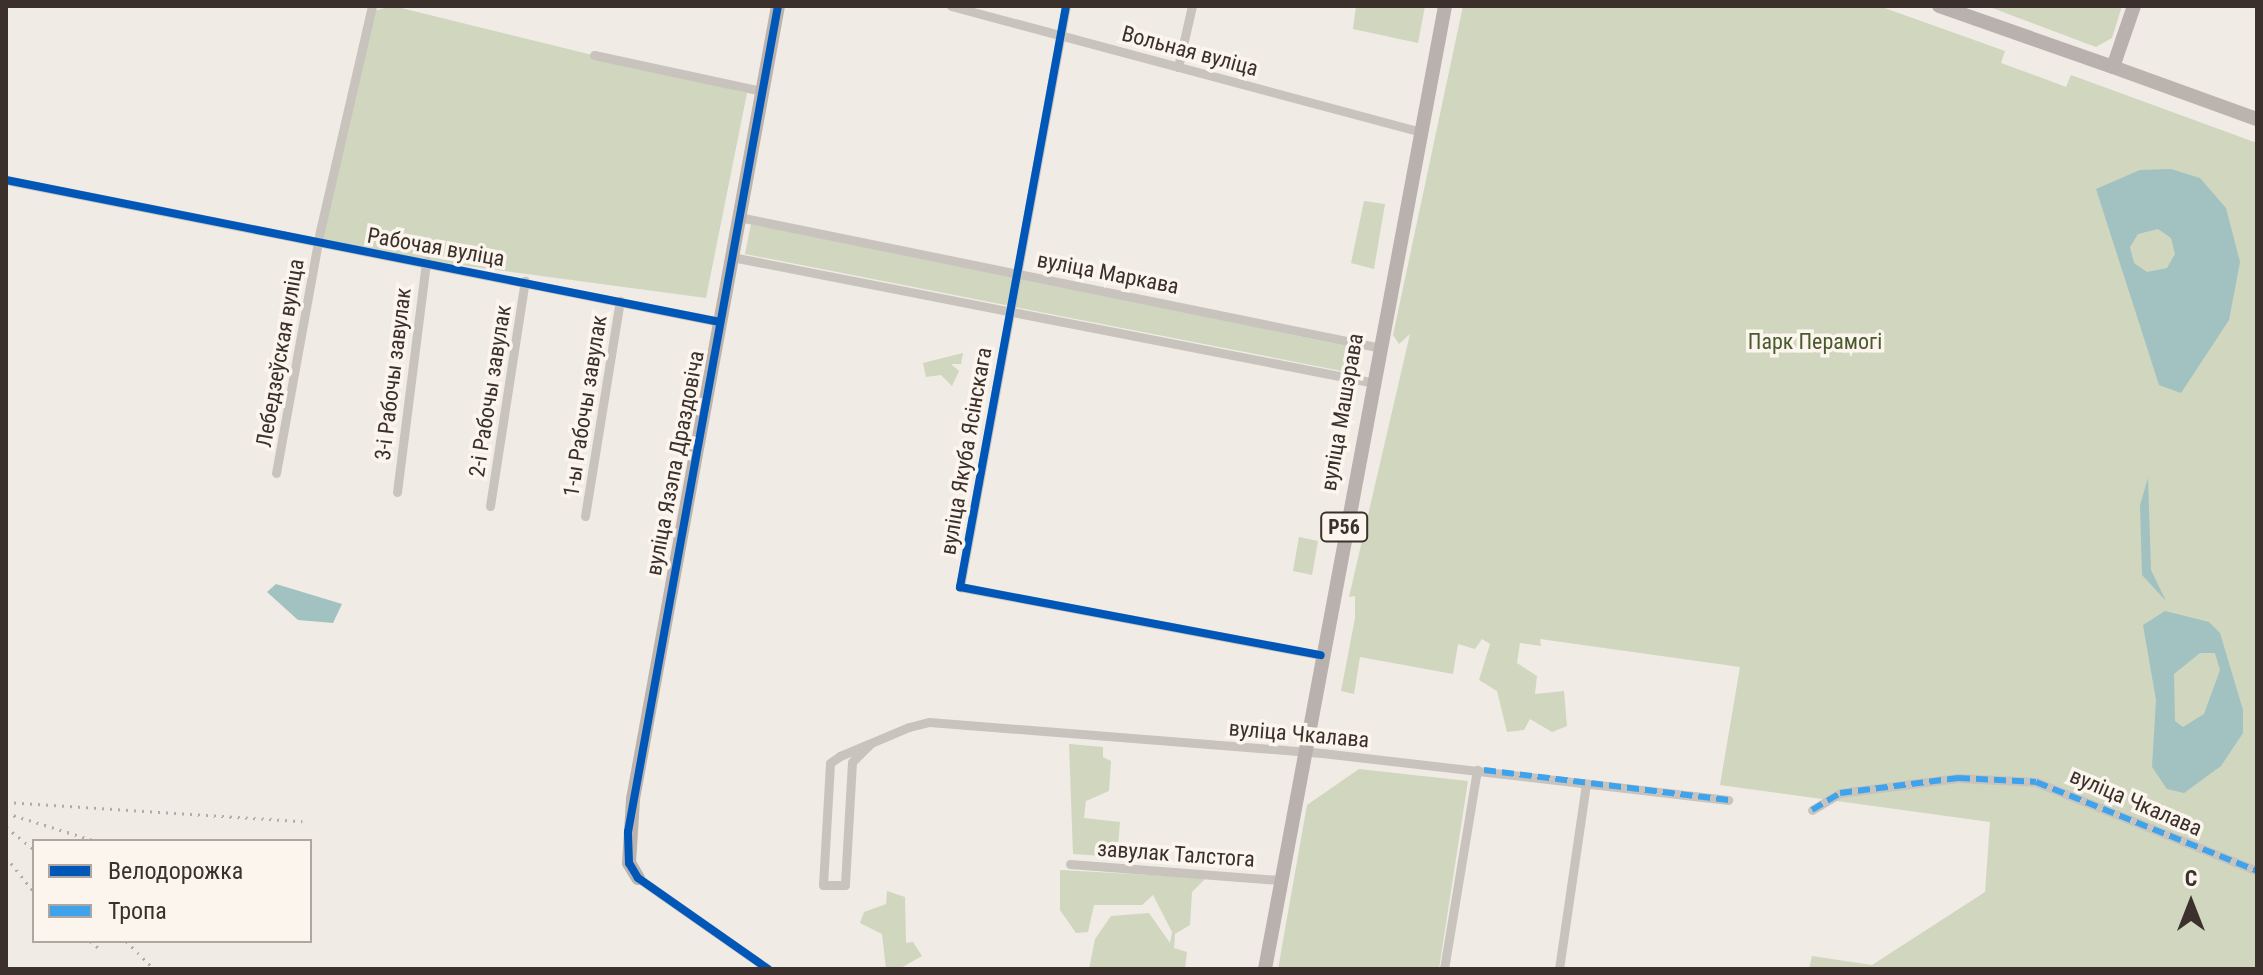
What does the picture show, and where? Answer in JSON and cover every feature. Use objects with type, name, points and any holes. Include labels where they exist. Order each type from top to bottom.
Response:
[{"type":"main road","name":"вуліца Машэрава","points":[[1265,969],[1376,347],[1445,6]]},
{"type":"main road","points":[[1939,6],[1972,12],[2113,67],[2134,6]]},
{"type":"street","name":"Лебедзеўская вуліца","points":[[276,473],[317,246],[372,6]]},
{"type":"street","name":"вуліца Язэпа Драздовіча","points":[[638,878],[629,863],[630,821],[778,6]]},
{"type":"street","name":"Вольная вуліца","points":[[951,6],[1419,131]]},
{"type":"street","name":"вуліца Якуба Ясінскага","points":[[1066,6],[960,587],[1321,655]]},
{"type":"street","points":[[1178,67],[1192,6]]},
{"type":"street","points":[[594,55],[762,91]]},
{"type":"street","points":[[2113,67],[2257,119]]},
{"type":"street","name":"Рабочая вуліца","points":[[6,180],[317,246],[426,261],[720,322]]},
{"type":"street","name":"вуліца Маркава","points":[[739,217],[1376,347]]},
{"type":"street","points":[[732,257],[1370,382]]},
{"type":"street","name":"3-і Рабочы завулак","points":[[397,492],[426,261]]},
{"type":"street","name":"2-і Рабочы завулак","points":[[490,506],[525,281]]},
{"type":"street","name":"1-ы Рабочы завулак","points":[[585,516],[620,301]]},
{"type":"street","name":"вуліца Чкалава","points":[[870,744],[852,762],[845,885],[823,885],[830,763],[870,744],[929,722],[1304,751],[1728,800]]},
{"type":"street","points":[[1444,969],[1480,770]]},
{"type":"street","name":"вуліца Чкалава","points":[[1812,810],[1840,793],[1929,781],[2036,782],[2257,871]]},
{"type":"street","points":[[1559,969],[1586,784]]},
{"type":"street","name":"завулак Талстога","points":[[1070,864],[1279,880]]},
{"type":"street","points":[[638,878],[768,969]]},
{"type":"green space","points":[[393,6],[747,93],[706,298],[317,246],[369,12]]},
{"type":"green space","points":[[1356,6],[1425,6],[1418,43],[1353,29]]},
{"type":"green space","name":"Парк Перамогі","points":[[1463,6],[1879,6],[2005,51],[2001,63],[2066,87],[2071,75],[2257,143],[2257,969],[1809,969],[1812,956],[1872,965],[1985,892],[1990,822],[1720,785],[1740,667],[1540,639],[1541,646],[1520,643],[1517,663],[1537,676],[1535,694],[1564,691],[1567,726],[1552,732],[1530,719],[1524,730],[1507,732],[1497,691],[1479,680],[1490,644],[1482,639],[1475,649],[1458,644],[1453,674],[1360,657],[1354,694],[1341,691],[1355,618],[1355,596],[1349,597],[1410,334],[1399,344],[1393,335]]},
{"type":"green space","points":[[1987,6],[2122,6],[2112,38],[2096,47]]},
{"type":"green space","points":[[1364,201],[1385,204],[1374,269],[1351,263]]},
{"type":"green space","points":[[751,224],[1357,348],[1352,373],[745,254]]},
{"type":"green space","points":[[963,353],[961,364],[951,364],[959,371],[952,386],[941,375],[926,377],[923,363]]},
{"type":"green space","points":[[1299,537],[1318,541],[1312,575],[1293,571]]},
{"type":"green space","points":[[1069,744],[1103,747],[1103,757],[1111,761],[1109,791],[1086,801],[1084,818],[1120,822],[1117,857],[1073,854]]},
{"type":"green space","points":[[1359,769],[1468,781],[1439,969],[1278,969],[1307,805]]},
{"type":"green space","points":[[1060,870],[1206,878],[1192,892],[1190,925],[1175,934],[1174,948],[1187,952],[1185,969],[1089,969],[1095,939],[1111,916],[1149,913],[1170,943],[1172,932],[1153,895],[1142,905],[1094,905],[1088,932],[1076,933],[1060,910]]},
{"type":"green space","points":[[887,891],[905,897],[906,943],[913,942],[922,956],[899,969],[886,969],[882,934],[860,923],[864,912],[886,904]]},
{"type":"water","points":[[2171,169],[2200,178],[2226,208],[2240,262],[2229,320],[2181,393],[2159,385],[2096,189],[2140,170]],"holes":[[[2158,229],[2171,238],[2175,254],[2167,268],[2147,272],[2134,263],[2130,247],[2138,234]]]},
{"type":"water","points":[[2148,478],[2151,570],[2166,601],[2142,575],[2140,505]]},
{"type":"water","points":[[276,584],[342,604],[333,623],[298,620],[267,592]]},
{"type":"water","points":[[2165,611],[2209,622],[2220,633],[2243,710],[2243,733],[2221,766],[2184,793],[2167,789],[2152,767],[2156,700],[2143,625]],"holes":[[[2200,653],[2215,653],[2220,670],[2204,714],[2183,727],[2175,721],[2174,674]]]},
{"type":"railway","points":[[6,802],[302,821]]},
{"type":"railway","points":[[6,813],[90,839]]},
{"type":"railway","points":[[6,827],[32,848]]},
{"type":"railway","points":[[6,857],[32,890]]},
{"type":"railway","points":[[92,943],[100,949]]},
{"type":"railway","points":[[128,943],[154,969]]},
{"type":"marked path","points":[[1484,770],[1728,800]]},
{"type":"marked path","points":[[1812,810],[1840,793],[1958,778],[2036,782],[2257,871]]},
{"type":"cycle path","points":[[768,969],[638,878],[629,863],[628,832],[778,6]]},
{"type":"cycle path","points":[[1066,6],[960,587],[1321,655]]},
{"type":"cycle path","points":[[6,180],[720,322]]}]
